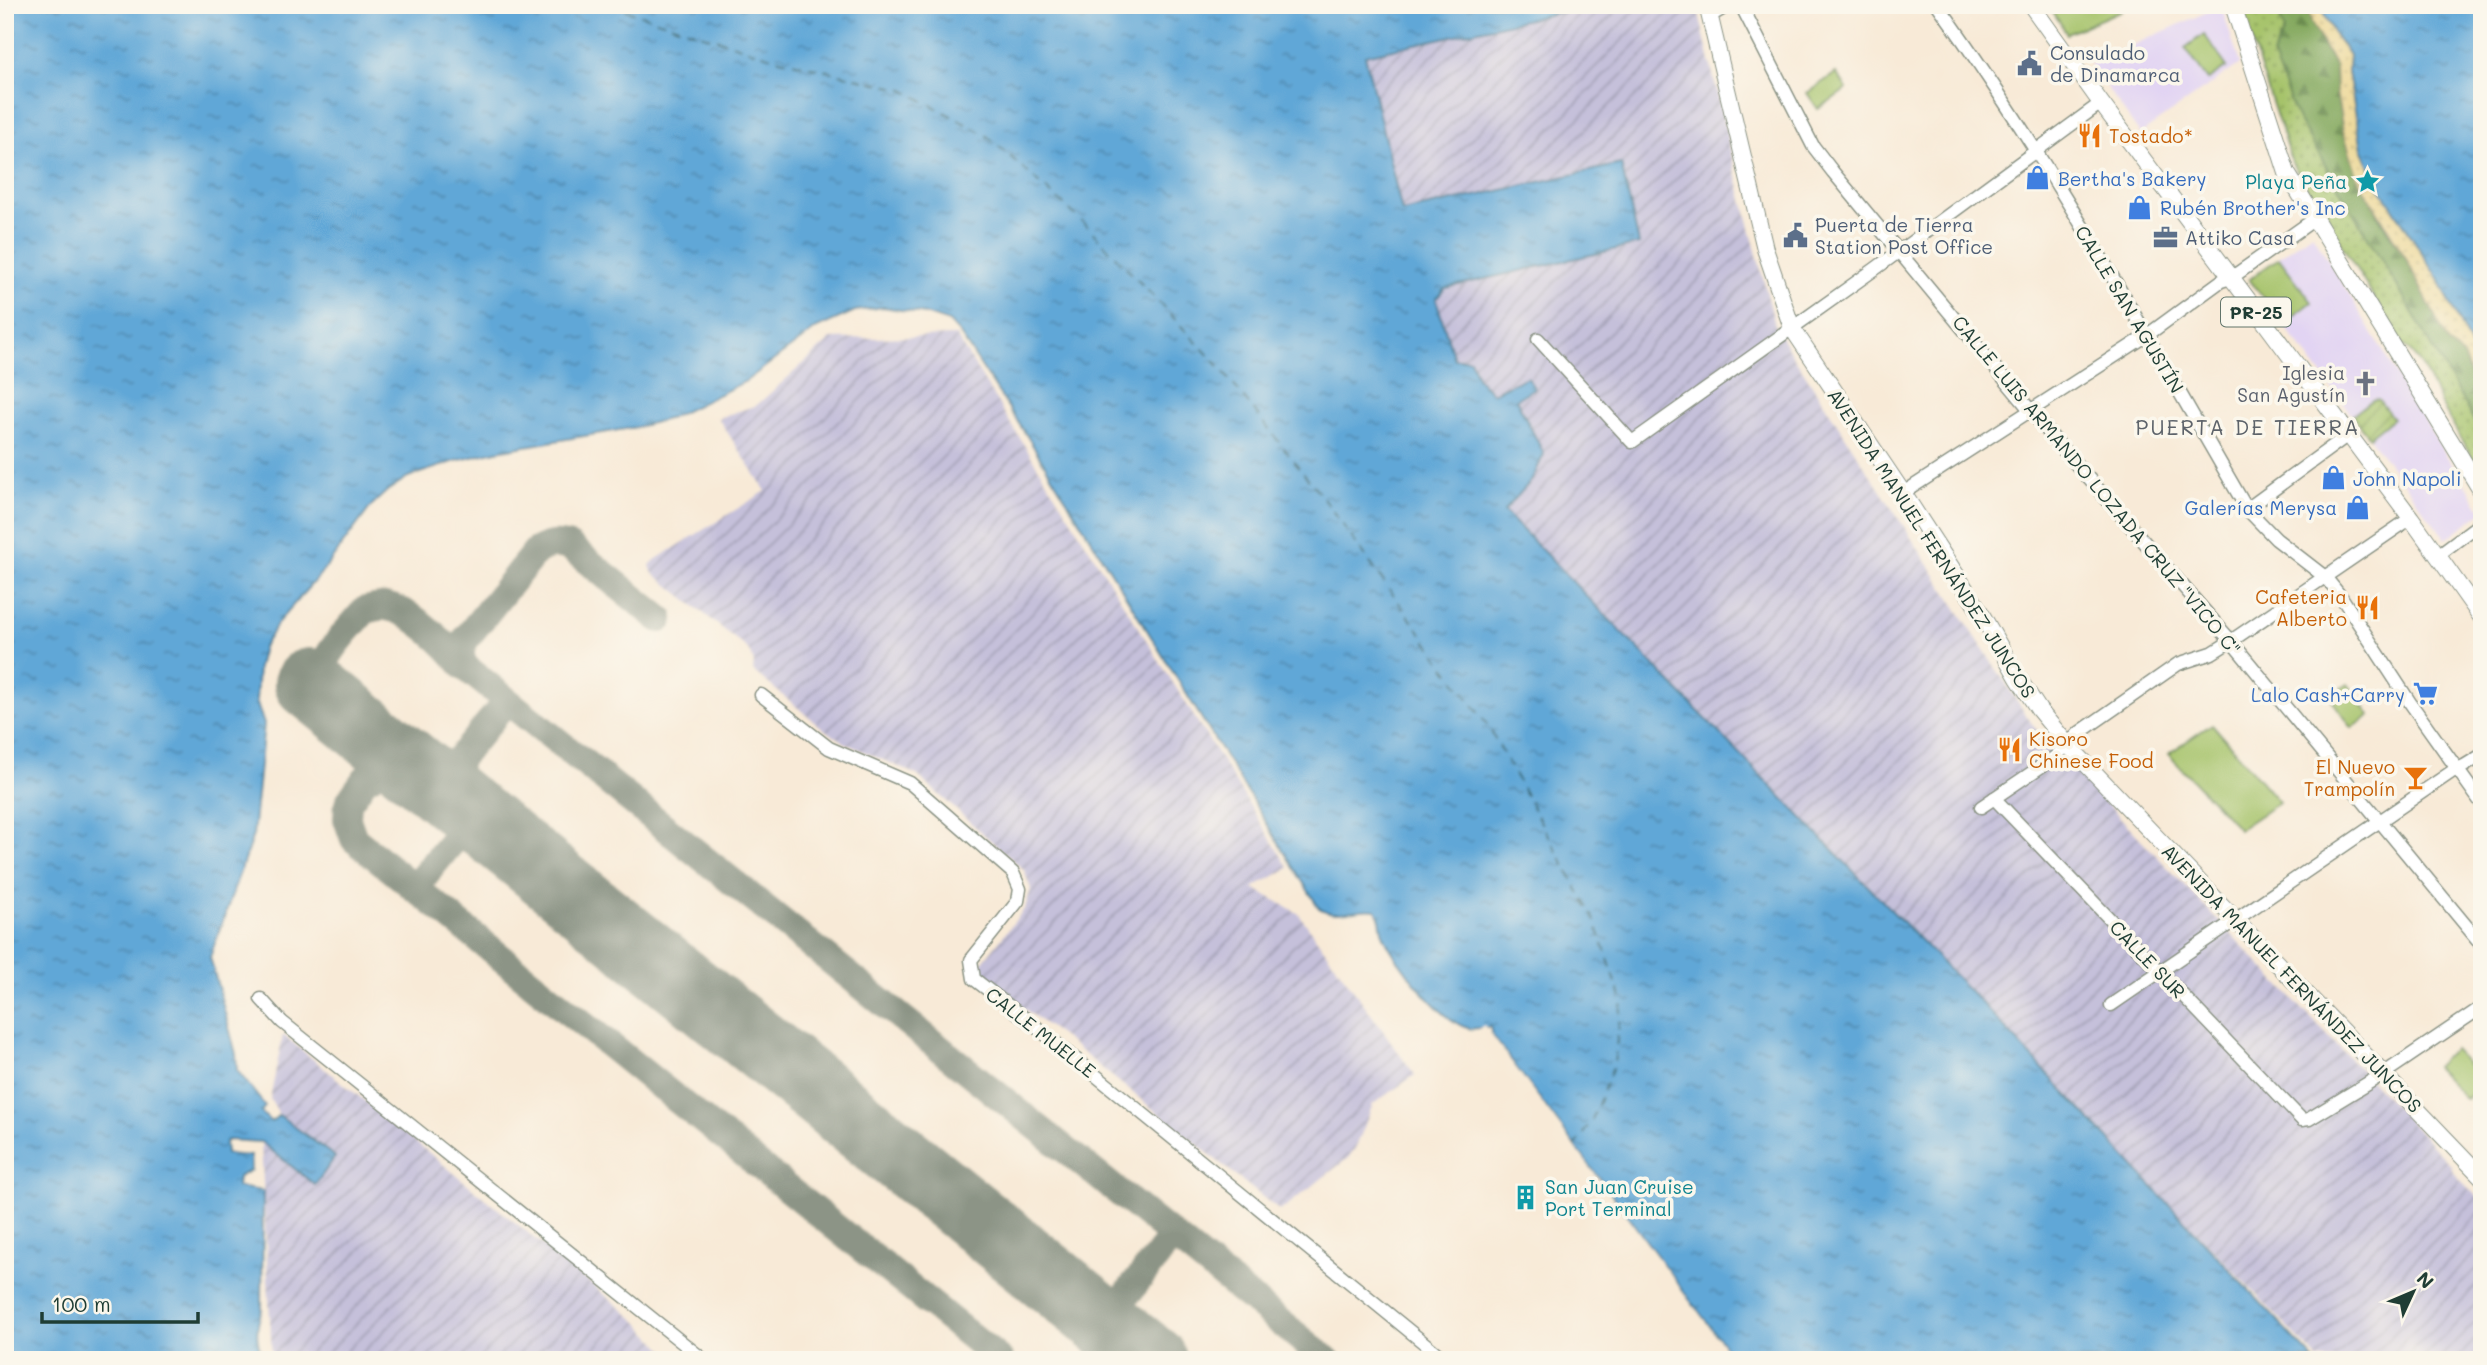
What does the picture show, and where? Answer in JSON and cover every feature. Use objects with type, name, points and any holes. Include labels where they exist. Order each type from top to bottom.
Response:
[{"type":"main road","name":"PR-25","points":[[2031,5],[2482,618]]},
{"type":"main road","points":[[2233,5],[2287,173],[2482,492]]},
{"type":"main road","name":"AVENIDA MANUEL FERNÁNDEZ JUNCOS","points":[[1708,10],[1765,248],[1792,328],[1979,610],[2039,710],[2067,744],[2482,1177]]},
{"type":"street","points":[[1708,10],[1729,5]]},
{"type":"street","name":"CALLE LUIS ARMANDO LOZADA CRUZ \"VICO C\"","points":[[1741,5],[1813,146],[2031,411],[2231,641],[2482,945]]},
{"type":"street","name":"CALLE SAN AGUSTÍN","points":[[1938,5],[2035,150],[2247,509],[2276,539],[2325,577],[2342,598],[2411,704],[2482,804]]},
{"type":"street","points":[[1538,340],[1632,442],[2101,103]]},
{"type":"street","points":[[1903,493],[2146,335],[2316,218]]},
{"type":"street","points":[[2247,509],[2348,435]]},
{"type":"street","points":[[1982,807],[2055,757],[2067,744],[2178,664],[2212,653],[2411,518]]},
{"type":"street","points":[[2438,555],[2482,523]]},
{"type":"street","name":"CALLE MUELLE","points":[[761,695],[829,748],[910,783],[1013,873],[1020,889],[1018,901],[971,960],[974,979],[1445,1360]]},
{"type":"street","points":[[2111,1005],[2378,821],[2482,755]]},
{"type":"street","name":"CALLE SUR","points":[[1994,798],[2302,1119],[2309,1119],[2383,1074]]},
{"type":"street","points":[[261,999],[293,1031],[704,1360]]},
{"type":"street","points":[[2383,1074],[2482,1007]]},
{"type":"shaded area","points":[[1593,5],[1697,5],[1775,325],[1786,345],[2034,727],[2451,1165],[2453,1172],[2482,1202],[2482,1360],[2319,1360],[1504,510],[1532,480],[1516,399],[1534,388],[1492,393],[1478,379],[1470,359],[1454,359],[1436,299],[1445,288],[1621,164],[1402,213],[1365,54]]},
{"type":"shaded area","points":[[2221,6],[2240,64],[2140,134],[2090,64]]},
{"type":"shaded area","points":[[2312,233],[2437,441],[2482,510],[2446,539],[2249,279]]},
{"type":"shaded area","points":[[956,336],[1289,868],[1253,888],[1298,913],[1415,1075],[1373,1104],[1357,1145],[1348,1158],[1280,1211],[1068,1041],[984,979],[981,964],[1025,908],[1031,889],[1024,870],[917,775],[847,744],[825,730],[753,671],[754,662],[748,649],[652,572],[650,565],[655,560],[766,491],[718,418],[757,405],[831,339]]},
{"type":"shaded area","points":[[283,1035],[637,1321],[674,1360],[272,1360],[261,1142],[315,1185],[335,1158],[279,1115],[270,1099]]},
{"type":"green space","points":[[2049,5],[2120,5],[2122,10],[2067,34]]},
{"type":"green space","points":[[2240,5],[2281,5],[2283,9],[2278,11],[2284,31],[2272,55],[2297,118],[2482,435],[2482,473],[2415,356],[2402,344],[2292,163]]},
{"type":"green space","points":[[2281,5],[2307,5],[2311,22],[2335,67],[2336,92],[2343,131],[2380,219],[2405,257],[2449,343],[2463,356],[2473,382],[2473,391],[2482,403],[2482,435],[2297,118],[2272,55],[2284,31],[2278,11],[2282,9]]},
{"type":"green space","points":[[2204,34],[2227,67],[2208,80],[2185,48]]},
{"type":"green space","points":[[1836,73],[1847,89],[1818,109],[1807,93]]},
{"type":"green space","points":[[2279,258],[2312,302],[2283,324],[2249,279]]},
{"type":"green space","points":[[2378,399],[2393,418],[2369,437],[2352,416],[2372,400]]},
{"type":"green space","points":[[2348,684],[2370,716],[2352,728],[2329,696]]},
{"type":"green space","points":[[2212,724],[2279,802],[2239,829],[2168,754]]},
{"type":"green space","points":[[2453,1049],[2482,1079],[2482,1083],[2466,1099],[2435,1067]]},
{"type":"sand","name":"Playa Peña","points":[[2307,5],[2319,5],[2349,55],[2348,72],[2362,148],[2376,181],[2439,279],[2479,359],[2482,403],[2473,391],[2473,382],[2463,356],[2449,344],[2405,257],[2359,181],[2343,131],[2336,92],[2335,67],[2311,22]]},
{"type":"water","points":[[5,5],[1593,5],[1365,55],[1402,212],[1621,164],[1639,244],[1445,288],[1436,299],[1454,359],[1470,359],[1478,379],[1492,393],[1527,377],[1534,388],[1516,399],[1544,454],[1532,480],[1504,511],[1988,1010],[2314,1360],[1735,1360],[1492,1035],[1490,1027],[1468,1028],[1457,1023],[1433,1003],[1389,947],[1376,910],[1333,913],[1319,908],[1027,436],[960,334],[949,322],[925,314],[883,307],[855,311],[817,328],[746,381],[671,418],[637,427],[496,451],[456,461],[408,477],[372,505],[323,571],[279,621],[263,647],[258,667],[256,701],[264,724],[253,835],[210,957],[236,1054],[237,1070],[265,1106],[261,1112],[271,1122],[279,1115],[335,1157],[315,1185],[261,1142],[225,1142],[226,1154],[250,1156],[251,1170],[238,1177],[237,1187],[263,1191],[262,1310],[257,1335],[263,1360],[5,1360]]},
{"type":"water","points":[[2319,5],[2482,5],[2482,368],[2439,279],[2376,181],[2362,148],[2348,72],[2349,55]]},
{"type":"pier","points":[[1484,1025],[1734,1360],[1731,1360],[1487,1031],[1474,1032]]},
{"type":"ferry route","points":[[610,5],[772,57],[904,90],[986,135],[1083,222],[1217,364],[1321,495],[1488,726],[1595,921],[1622,1000],[1614,1064],[1592,1120],[1575,1146]]},
{"type":"taxiway","points":[[464,666],[461,650],[468,636],[536,551],[549,546],[570,547],[660,619]]},
{"type":"taxiway","points":[[333,701],[323,681],[323,667],[332,650],[365,610],[387,607],[418,622],[439,639],[464,666],[1327,1360]]},
{"type":"taxiway","points":[[437,785],[507,701]]},
{"type":"taxiway","points":[[410,764],[383,769],[365,779],[348,803],[347,819],[354,839],[1000,1360]]},
{"type":"taxiway","points":[[414,888],[474,815]]},
{"type":"taxiway","points":[[1105,1322],[1173,1236]]},
{"type":"runway","points":[[309,683],[1152,1360]]},
{"type":"place","name":"Consulado de Dinamarca","points":[[2030,63]]},
{"type":"place","name":"Tostado*","points":[[2089,135]]},
{"type":"place","name":"Bertha's Bakery","points":[[2038,178]]},
{"type":"place","name":"Playa Peña","points":[[2367,181]]},
{"type":"place","name":"Rubén Brother's Inc","points":[[2140,207]]},
{"type":"place","name":"Puerta de Tierra Station Post Office","points":[[1795,235]]},
{"type":"place","name":"Attiko Casa","points":[[2165,237]]},
{"type":"place","name":"Iglesia San Agustín","points":[[2365,383]]},
{"type":"place","name":"John Napoli","points":[[2333,478]]},
{"type":"place","name":"Galerías Merysa","points":[[2357,507]]},
{"type":"place","name":"Cafeteria Alberto","points":[[2367,607]]},
{"type":"place","name":"Lalo Cash+Carry","points":[[2425,694]]},
{"type":"place","name":"Kisoro Chinese Food","points":[[2009,749]]},
{"type":"place","name":"El Nuevo Trampolín","points":[[2415,777]]},
{"type":"place","name":"San Juan Cruise Port Terminal","points":[[1525,1197]]},
{"type":"district","name":"PUERTA DE TIERRA","points":[[2248,426]]}]
